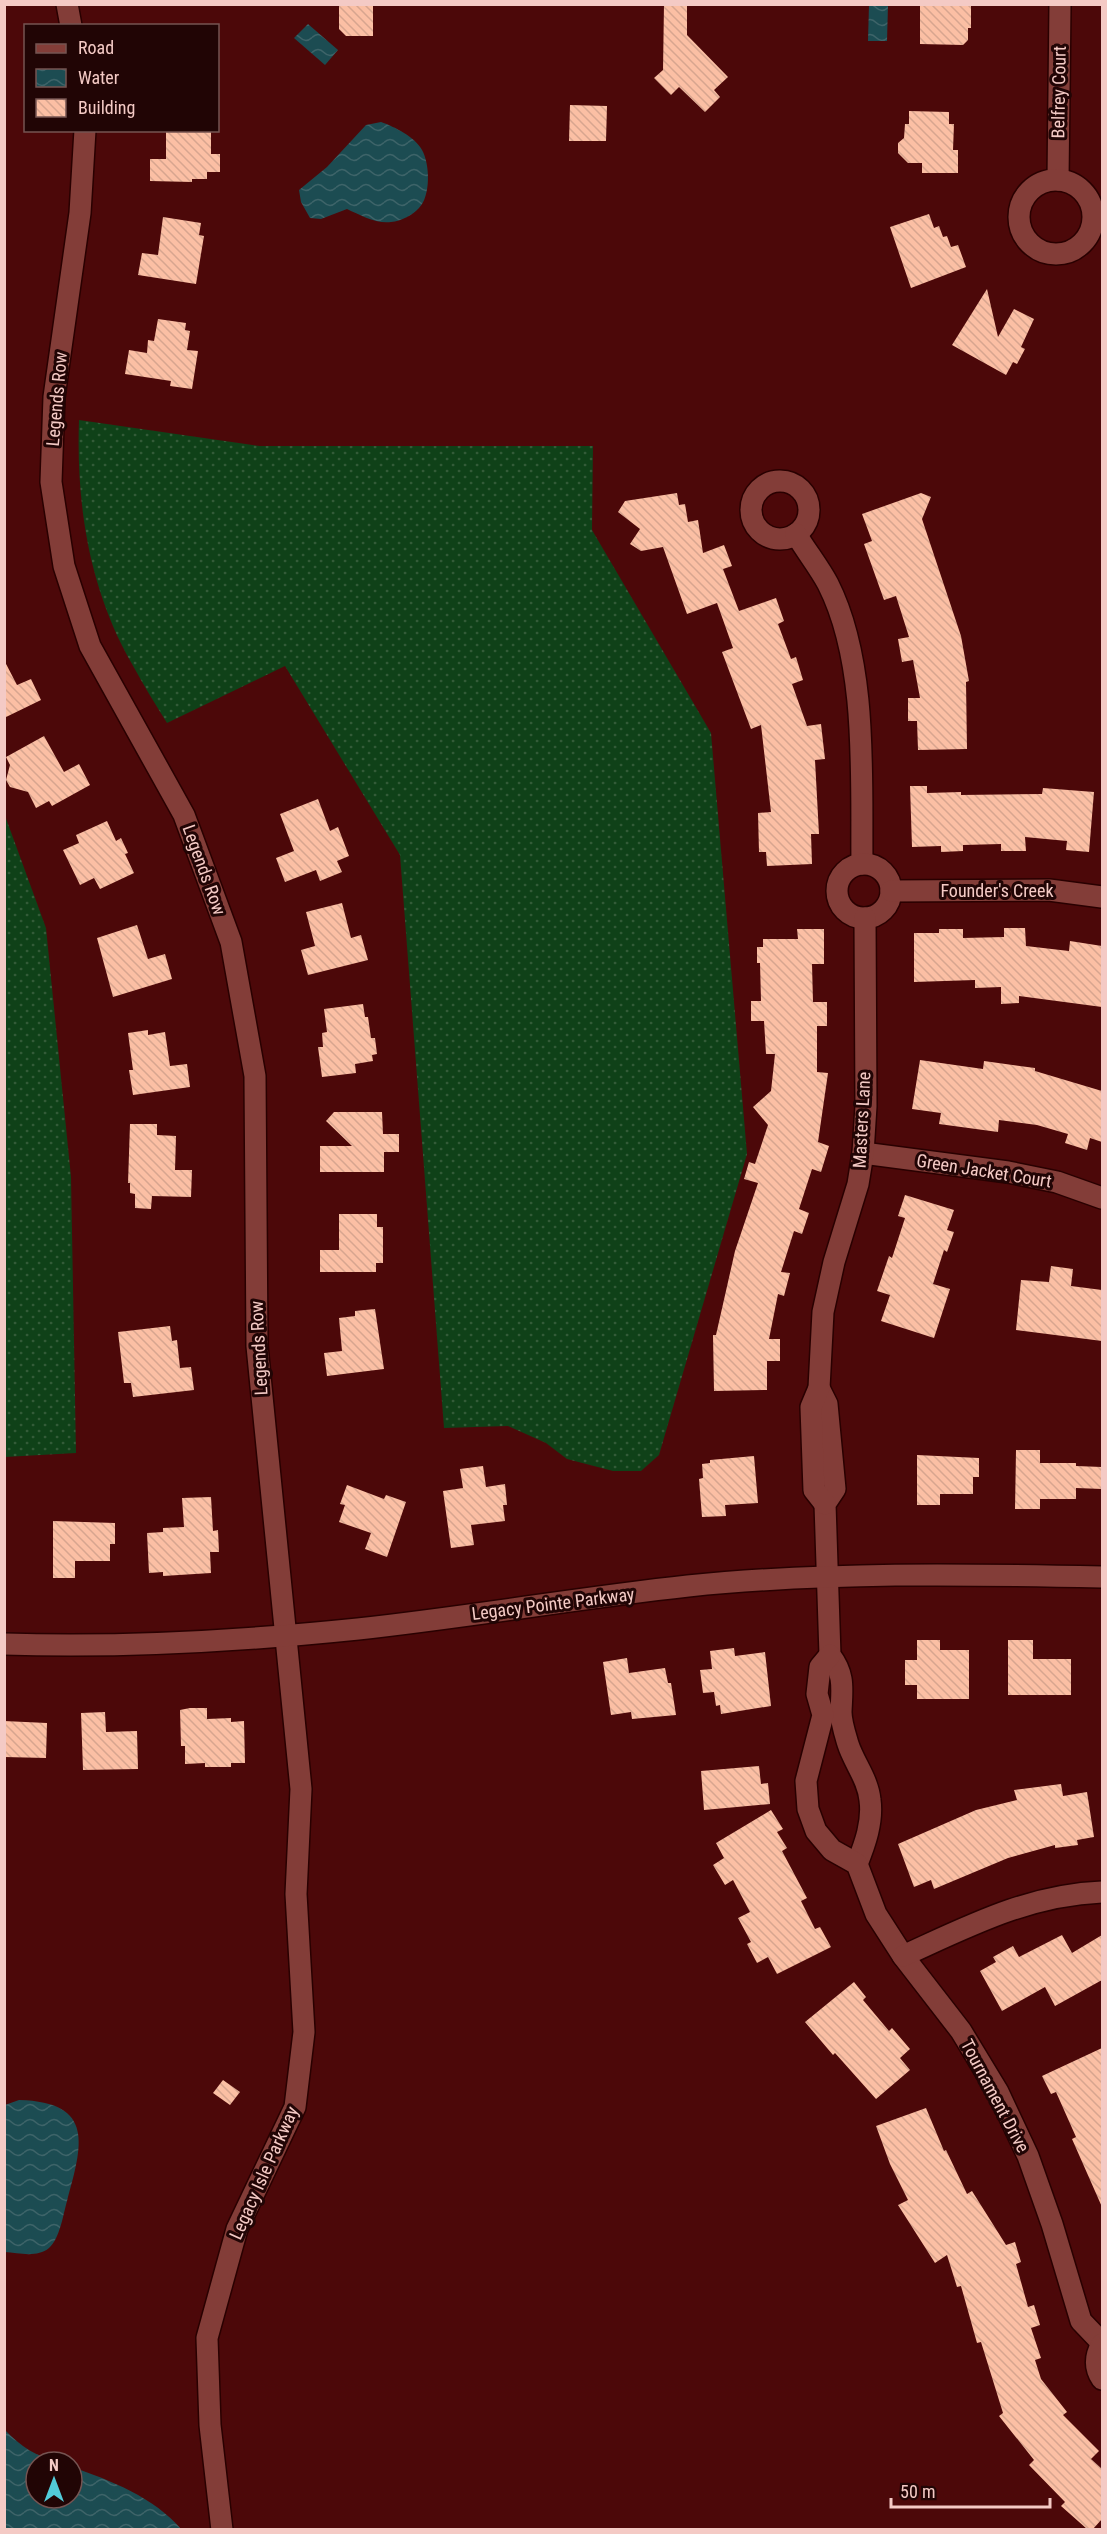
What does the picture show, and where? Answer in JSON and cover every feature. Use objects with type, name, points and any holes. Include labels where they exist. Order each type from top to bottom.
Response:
[{"type":"street","points":[[68,4],[71,24]]},
{"type":"street","name":"Belfrey Court","points":[[1058,180],[1060,4]]},
{"type":"street","name":"Legends Row","points":[[85,132],[80,213],[54,397],[51,482],[64,566],[90,646],[184,815],[231,942],[255,1076],[257,1346],[284,1635]]},
{"type":"street","points":[[796,534],[828,585],[845,631],[856,679],[860,727],[862,864]]},
{"type":"street","points":[[862,864],[871,864],[886,874],[891,891],[886,907],[881,913],[865,918],[847,913],[837,897],[839,878],[853,866],[862,864]]},
{"type":"street","name":"Founder's Creek","points":[[891,891],[1048,890],[1102,897]]},
{"type":"street","name":"Masters Lane","points":[[828,1575],[825,1504],[814,1490],[822,1448],[811,1407],[819,1388],[818,1363],[823,1312],[834,1262],[858,1184],[863,1154],[866,1106],[865,918]]},
{"type":"street","name":"Green Jacket Court","points":[[863,1154],[1008,1172],[1057,1182],[1102,1198]]},
{"type":"street","name":"Legacy Pointe Parkway","points":[[4,1644],[135,1646],[358,1629],[687,1586],[828,1575],[948,1573],[1102,1577]]},
{"type":"street","points":[[828,1575],[830,1655],[820,1667],[817,1694],[832,1715],[862,1771],[870,1800],[867,1837],[857,1864],[832,1850],[816,1831],[808,1809],[806,1781],[832,1715]]},
{"type":"street","name":"Legacy Isle Parkway","points":[[222,2529],[210,2426],[207,2338],[237,2229],[296,2106],[304,2032],[296,1894],[301,1789],[284,1635]]},
{"type":"street","name":"Tournament Drive","points":[[857,1864],[876,1914],[903,1956],[961,2031],[998,2092],[1028,2156],[1052,2224],[1081,2321],[1102,2343],[1097,2353],[1096,2365],[1102,2379]]},
{"type":"street","points":[[903,1956],[987,1917],[1035,1900],[1083,1892],[1102,1892]]},
{"type":"green space","points":[[79,420],[260,446],[593,446],[592,530],[711,733],[747,1154],[659,1455],[641,1471],[613,1471],[567,1459],[546,1443],[508,1426],[444,1428],[400,855],[285,666],[167,723],[117,635],[96,576],[83,514]]},
{"type":"green space","points":[[4,813],[46,928],[71,1177],[76,1453],[5,1457]]},
{"type":"water","points":[[869,5],[888,5],[887,41],[868,41]]},
{"type":"water","points":[[308,24],[338,50],[325,65],[294,38]]},
{"type":"water","points":[[381,122],[410,137],[422,150],[428,171],[426,196],[423,203],[414,213],[391,222],[374,220],[347,209],[321,219],[310,218],[301,202],[299,190],[327,167],[366,125]]},
{"type":"water","points":[[19,2100],[44,2103],[61,2109],[72,2118],[78,2131],[77,2162],[58,2232],[49,2248],[33,2254],[5,2252],[5,2105]]},
{"type":"water","points":[[5,2430],[29,2450],[24,2450],[24,2510],[84,2510],[84,2472],[145,2499],[181,2529],[5,2529]]},
{"type":"building","points":[[339,4],[373,4],[373,36],[346,36],[339,29]]},
{"type":"building","points":[[664,4],[687,4],[687,35],[728,77],[714,90],[720,97],[705,112],[679,87],[671,95],[654,78],[663,70]]},
{"type":"building","points":[[920,4],[971,4],[971,28],[968,28],[968,40],[963,45],[920,44]]},
{"type":"building","points":[[570,105],[607,106],[606,141],[569,141]]},
{"type":"building","points":[[909,111],[949,112],[949,124],[954,124],[953,150],[958,150],[958,173],[922,173],[922,163],[908,163],[898,153],[898,143],[904,138],[905,124],[909,124]]},
{"type":"building","points":[[166,132],[211,132],[211,154],[220,154],[220,172],[207,172],[207,179],[192,179],[192,182],[150,181],[150,159],[166,159]]},
{"type":"building","points":[[929,214],[934,228],[939,226],[943,237],[947,236],[951,247],[958,245],[966,267],[911,288],[890,227]]},
{"type":"building","points":[[163,217],[201,223],[199,235],[204,236],[196,284],[138,275],[142,253],[158,255]]},
{"type":"building","points":[[987,289],[998,337],[1014,309],[1034,319],[1021,347],[1025,349],[1017,364],[1013,362],[1006,375],[952,345]]},
{"type":"building","points":[[158,319],[186,323],[185,330],[190,331],[187,350],[198,351],[192,389],[170,386],[171,381],[125,374],[129,350],[147,353],[148,340],[154,341]]},
{"type":"building","points":[[677,493],[679,505],[685,504],[688,522],[698,520],[703,553],[724,545],[732,566],[723,569],[739,611],[776,598],[784,621],[778,624],[791,659],[796,657],[803,680],[792,684],[807,726],[821,724],[825,759],[815,760],[819,834],[811,834],[812,864],[767,866],[766,852],[759,852],[758,813],[771,812],[761,725],[751,729],[722,652],[733,648],[717,603],[687,614],[663,547],[641,551],[630,544],[640,529],[618,512],[625,501]]},
{"type":"building","points":[[921,493],[931,497],[922,519],[961,636],[969,681],[966,682],[967,749],[918,750],[917,721],[908,721],[908,698],[920,698],[913,660],[902,662],[898,639],[909,637],[896,596],[884,600],[864,544],[872,541],[862,514]]},
{"type":"building","points":[[4,660],[17,685],[31,679],[41,700],[4,718]]},
{"type":"building","points":[[44,736],[64,772],[79,764],[90,785],[52,806],[49,801],[36,808],[28,792],[10,787],[6,780],[10,765],[6,757]]},
{"type":"building","points":[[910,786],[927,786],[927,793],[961,792],[961,795],[1042,794],[1043,788],[1094,792],[1089,852],[1066,850],[1067,841],[1025,837],[1026,851],[1001,851],[1001,844],[963,845],[963,851],[941,852],[941,846],[912,847]]},
{"type":"building","points":[[318,799],[330,831],[338,827],[349,856],[337,861],[342,872],[320,881],[316,870],[285,882],[276,858],[294,851],[280,814]]},
{"type":"building","points":[[107,821],[116,841],[121,838],[128,853],[125,854],[134,873],[100,889],[94,878],[80,885],[63,850],[79,843],[76,835]]},
{"type":"building","points":[[342,903],[351,938],[361,935],[368,960],[308,975],[301,950],[315,946],[306,912]]},
{"type":"building","points":[[137,925],[148,959],[165,954],[172,979],[113,997],[97,938]]},
{"type":"building","points":[[1004,928],[1025,928],[1026,946],[1069,951],[1070,941],[1102,946],[1102,1007],[1019,996],[1019,1003],[1001,1004],[1001,987],[975,988],[975,980],[914,982],[914,933],[939,933],[939,929],[963,929],[963,938],[1004,937]]},
{"type":"building","points":[[797,929],[824,929],[824,964],[812,964],[813,1002],[827,1002],[827,1026],[817,1026],[817,1072],[828,1073],[818,1142],[829,1146],[821,1172],[812,1169],[799,1209],[809,1213],[802,1234],[794,1231],[781,1272],[790,1273],[784,1296],[778,1294],[769,1339],[780,1339],[780,1361],[767,1361],[767,1390],[714,1391],[713,1335],[716,1335],[735,1251],[758,1183],[744,1179],[749,1162],[755,1164],[768,1125],[753,1107],[771,1091],[775,1054],[766,1054],[764,1021],[751,1021],[751,1001],[761,1001],[760,963],[757,963],[757,947],[763,947],[763,939],[798,939]]},
{"type":"building","points":[[363,1004],[365,1017],[368,1017],[371,1038],[375,1038],[377,1054],[372,1055],[373,1061],[355,1064],[356,1073],[322,1077],[318,1047],[323,1047],[322,1033],[327,1032],[324,1009]]},
{"type":"building","points":[[148,1030],[148,1035],[165,1032],[170,1066],[187,1064],[190,1087],[133,1095],[129,1070],[133,1070],[128,1033]]},
{"type":"building","points":[[920,1060],[983,1069],[984,1061],[1035,1068],[1035,1071],[1102,1091],[1102,1142],[1090,1138],[1087,1150],[1065,1143],[1068,1134],[1037,1125],[999,1120],[998,1132],[939,1124],[941,1113],[912,1109]]},
{"type":"building","points":[[334,1112],[382,1112],[383,1134],[399,1134],[399,1152],[384,1152],[384,1172],[320,1172],[320,1146],[352,1146],[326,1121]]},
{"type":"building","points":[[130,1124],[157,1124],[157,1135],[176,1136],[175,1170],[192,1170],[191,1197],[152,1196],[151,1209],[135,1208],[135,1194],[130,1193],[130,1183],[128,1183]]},
{"type":"building","points":[[905,1195],[954,1210],[947,1230],[954,1232],[947,1252],[944,1250],[933,1284],[950,1289],[934,1338],[881,1321],[890,1295],[877,1291],[889,1256],[892,1258],[905,1218],[898,1216]]},
{"type":"building","points":[[339,1214],[377,1214],[377,1227],[383,1227],[383,1263],[376,1263],[376,1272],[320,1272],[320,1250],[339,1250]]},
{"type":"building","points":[[1051,1266],[1073,1269],[1071,1286],[1102,1290],[1102,1341],[1016,1330],[1021,1280],[1049,1282]]},
{"type":"building","points":[[375,1309],[384,1369],[327,1376],[324,1353],[342,1351],[339,1318],[355,1316],[355,1311]]},
{"type":"building","points":[[170,1326],[172,1341],[177,1340],[180,1368],[191,1367],[194,1390],[133,1397],[131,1383],[124,1383],[118,1332]]},
{"type":"building","points":[[1016,1450],[1040,1450],[1040,1463],[1076,1463],[1076,1466],[1102,1467],[1102,1489],[1076,1488],[1076,1499],[1040,1499],[1040,1509],[1015,1509]]},
{"type":"building","points":[[917,1455],[979,1458],[979,1477],[973,1477],[973,1494],[940,1494],[940,1505],[917,1505]]},
{"type":"building","points":[[754,1456],[758,1503],[725,1505],[726,1516],[702,1517],[699,1479],[703,1478],[702,1464],[710,1463],[710,1460]]},
{"type":"building","points":[[483,1466],[486,1487],[505,1484],[507,1505],[503,1505],[505,1521],[471,1525],[474,1545],[451,1548],[443,1491],[463,1488],[460,1469]]},
{"type":"building","points":[[347,1485],[384,1499],[386,1495],[406,1502],[387,1557],[365,1549],[371,1533],[339,1522],[345,1505],[340,1504]]},
{"type":"building","points":[[211,1497],[213,1531],[218,1530],[219,1552],[210,1552],[211,1573],[163,1576],[163,1572],[149,1573],[147,1533],[163,1532],[163,1528],[184,1527],[182,1498]]},
{"type":"building","points":[[53,1521],[115,1523],[115,1544],[110,1544],[110,1561],[75,1561],[75,1578],[53,1578]]},
{"type":"building","points":[[917,1640],[940,1640],[940,1650],[969,1650],[969,1699],[917,1699],[917,1685],[905,1685],[905,1660],[917,1660]]},
{"type":"building","points":[[1008,1640],[1033,1640],[1033,1659],[1071,1659],[1071,1695],[1008,1695]]},
{"type":"building","points":[[734,1648],[735,1656],[765,1652],[771,1706],[721,1714],[720,1705],[716,1706],[714,1692],[703,1693],[700,1670],[712,1669],[710,1651]]},
{"type":"building","points":[[627,1658],[629,1673],[665,1668],[668,1683],[671,1683],[676,1715],[632,1719],[631,1712],[611,1715],[603,1662]]},
{"type":"building","points":[[207,1708],[207,1719],[231,1718],[231,1722],[244,1721],[245,1763],[231,1763],[231,1767],[205,1767],[205,1763],[185,1764],[185,1746],[181,1746],[180,1710]]},
{"type":"building","points":[[105,1712],[106,1732],[137,1731],[138,1769],[83,1770],[81,1713]]},
{"type":"building","points":[[4,1721],[47,1723],[46,1758],[4,1757]]},
{"type":"building","points":[[759,1766],[761,1784],[768,1783],[770,1804],[704,1810],[701,1771]]},
{"type":"building","points":[[1061,1784],[1063,1796],[1087,1792],[1094,1837],[1077,1840],[1078,1845],[1055,1848],[1055,1845],[1008,1858],[934,1889],[931,1880],[914,1887],[898,1844],[976,1810],[1017,1800],[1014,1790]]},
{"type":"building","points":[[771,1810],[783,1829],[777,1832],[787,1848],[782,1851],[807,1898],[801,1901],[815,1929],[820,1927],[831,1947],[777,1974],[768,1957],[757,1963],[747,1944],[751,1942],[738,1918],[750,1912],[733,1880],[725,1885],[713,1865],[724,1858],[716,1843]]},
{"type":"building","points":[[1062,1935],[1072,1953],[1102,1935],[1102,1980],[1055,2006],[1045,1987],[1002,2011],[980,1971],[996,1962],[993,1957],[1013,1946],[1019,1957]]},
{"type":"building","points":[[854,1982],[866,1997],[863,2000],[889,2031],[892,2028],[910,2049],[900,2058],[910,2070],[876,2099],[805,2022]]},
{"type":"building","points":[[1102,2048],[1102,2207],[1072,2139],[1076,2137],[1056,2092],[1051,2094],[1042,2076]]},
{"type":"building","points":[[223,2080],[240,2092],[230,2105],[213,2093]]},
{"type":"building","points":[[926,2108],[944,2151],[946,2150],[967,2194],[972,2191],[1006,2245],[1015,2242],[1021,2262],[1016,2264],[1028,2307],[1034,2305],[1040,2325],[1031,2328],[1041,2358],[1035,2360],[1041,2379],[1067,2412],[1063,2415],[1099,2451],[1091,2459],[1102,2469],[1102,2519],[1093,2529],[1087,2529],[1061,2506],[1065,2502],[1029,2465],[1034,2460],[999,2416],[1003,2413],[981,2342],[977,2343],[961,2286],[957,2287],[947,2255],[935,2263],[898,2205],[908,2200],[890,2164],[876,2126]]}]
